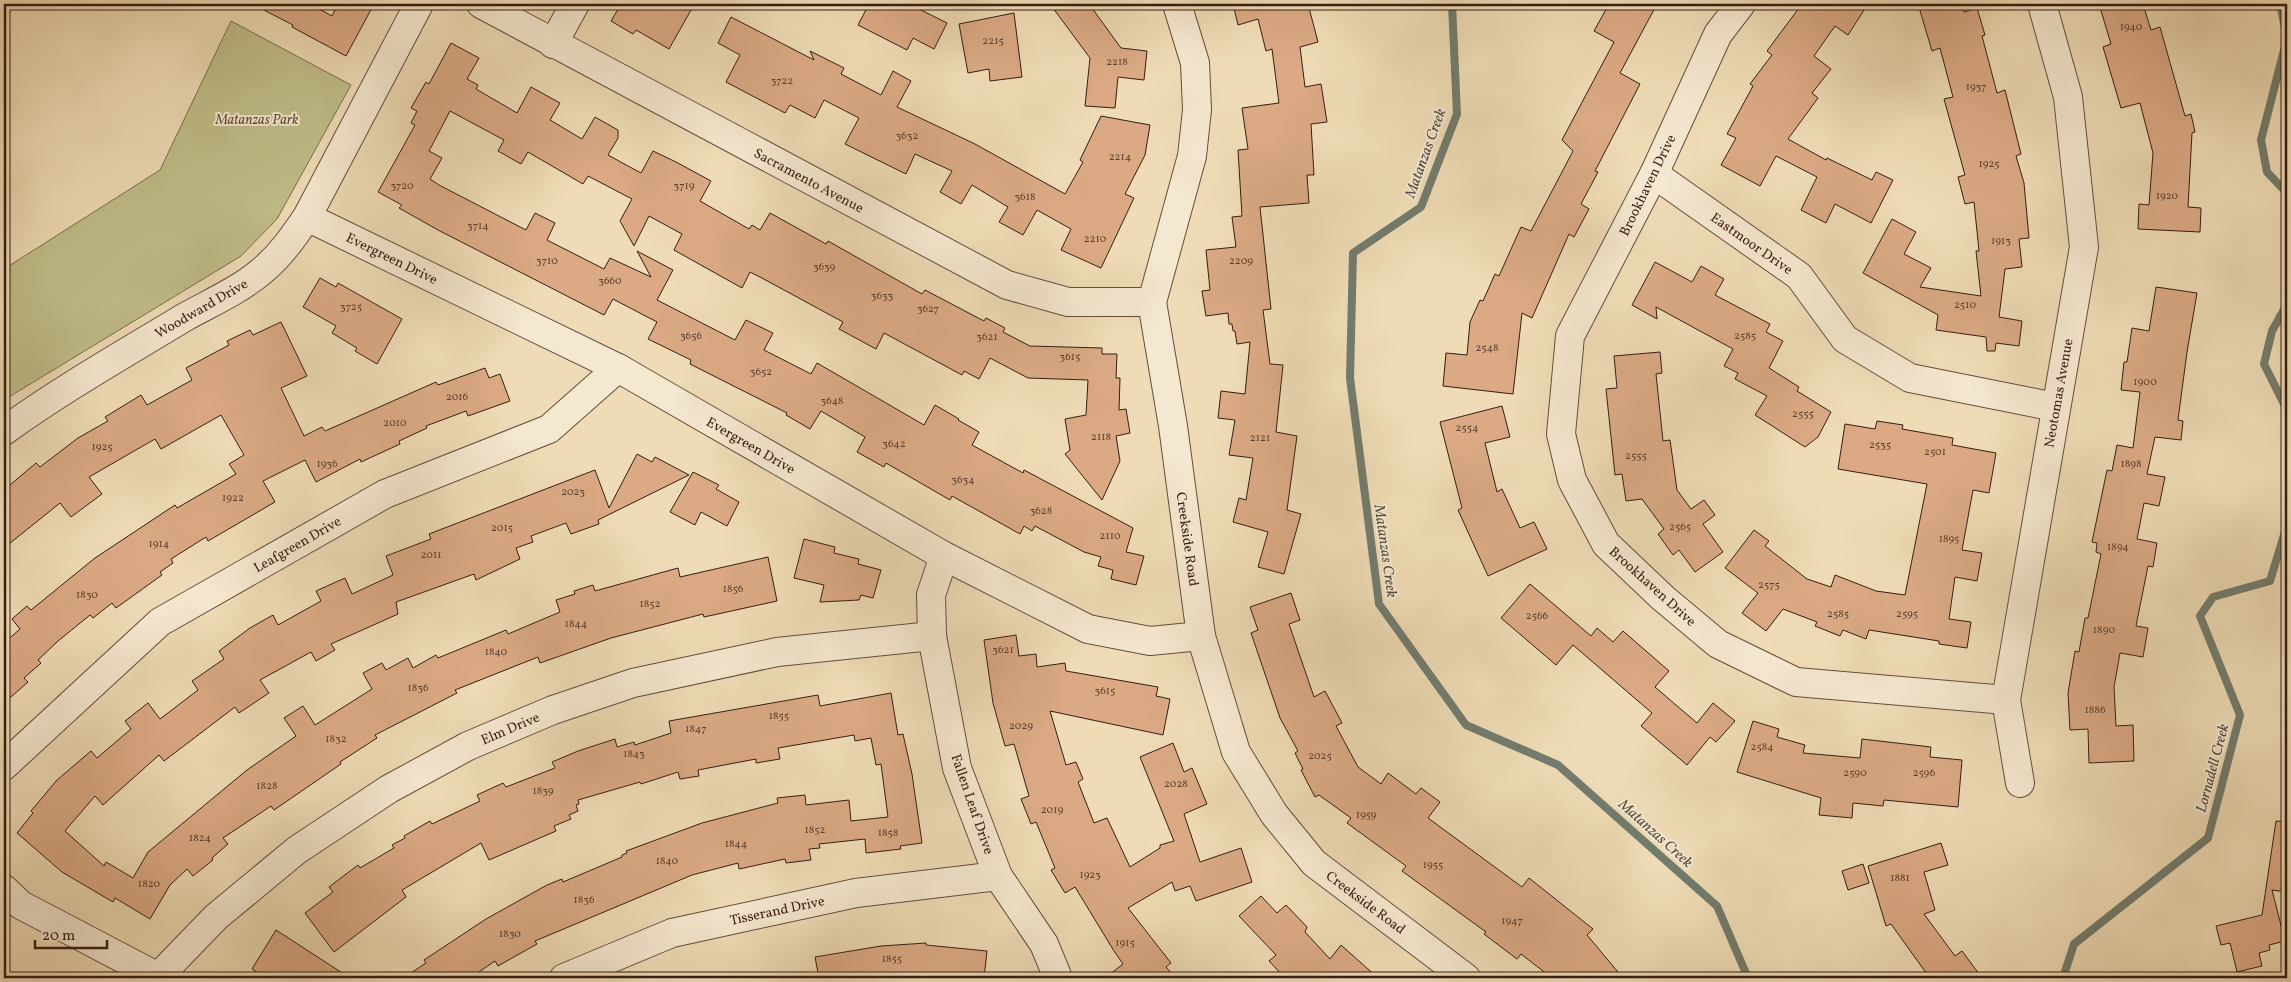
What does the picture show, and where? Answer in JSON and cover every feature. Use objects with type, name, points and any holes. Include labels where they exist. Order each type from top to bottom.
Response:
[{"type":"street","name":"Woodward Drive","points":[[4,431],[57,394],[206,305],[236,290],[264,270],[285,248],[307,217],[419,4]]},
{"type":"street","name":"Sacramento Avenue","points":[[481,4],[1007,285],[1068,302],[1152,302]]},
{"type":"street","points":[[553,44],[575,4]]},
{"type":"street","name":"Creekside Road","points":[[1177,4],[1195,63],[1197,110],[1192,156],[1152,302],[1174,426],[1201,636],[1236,752],[1274,814],[1314,863],[1466,978]]},
{"type":"street","name":"Brookhaven Drive","points":[[1740,4],[1718,34],[1654,174],[1570,336],[1561,434],[1572,480],[1606,544],[1663,598],[1718,644],[1796,682],[2006,700]]},
{"type":"street","name":"Neotomas Avenue","points":[[2020,783],[2006,700],[2084,247],[2068,97],[2042,4]]},
{"type":"street","name":"Eastmoor Drive","points":[[1654,174],[1799,276],[1846,339],[1910,378],[2055,407]]},
{"type":"street","name":"Evergreen Drive","points":[[307,217],[618,368],[944,556],[1088,629],[1150,640],[1201,636]]},
{"type":"street","name":"Leafgreen Drive","points":[[4,766],[160,622],[386,494],[549,429],[618,368]]},
{"type":"street","name":"Fallen Leaf Drive","points":[[944,556],[931,595],[932,636],[957,768],[998,876],[1044,944],[1058,978]]},
{"type":"street","name":"Elm Drive","points":[[159,978],[216,917],[297,850],[389,789],[476,743],[553,710],[633,683],[777,652],[932,636]]},
{"type":"street","name":"Tisserand Drive","points":[[564,978],[672,933],[856,893],[998,876]]},
{"type":"street","points":[[4,889],[21,905],[159,978]]},
{"type":"green space","name":"Matanzas Park","points":[[231,21],[351,85],[277,219],[241,256],[4,400],[4,269],[160,170]]},
{"type":"building","points":[[252,4],[310,4],[332,16],[338,4],[374,4],[346,56]]},
{"type":"building","points":[[621,4],[680,4],[691,10],[669,49],[636,30],[633,34],[611,21]]},
{"type":"building","points":[[869,4],[909,4],[947,23],[934,49],[913,38],[907,50],[858,25]]},
{"type":"building","points":[[1050,4],[1089,4],[1121,48],[1147,51],[1144,80],[1118,77],[1115,108],[1085,106],[1090,58]]},
{"type":"building","points":[[1233,4],[1308,4],[1318,42],[1300,47],[1305,87],[1321,84],[1327,122],[1311,124],[1314,175],[1307,175],[1309,203],[1260,207],[1271,309],[1263,310],[1270,364],[1283,365],[1276,432],[1297,436],[1287,510],[1301,514],[1284,574],[1258,567],[1268,532],[1233,522],[1239,498],[1246,500],[1253,458],[1229,455],[1235,420],[1218,418],[1221,391],[1245,394],[1250,342],[1237,344],[1235,331],[1233,331],[1232,324],[1229,324],[1228,313],[1206,316],[1202,291],[1210,290],[1206,250],[1236,247],[1232,217],[1242,216],[1238,150],[1248,149],[1242,108],[1279,103],[1272,49],[1266,51],[1258,19],[1238,25]]},
{"type":"building","points":[[1609,4],[1657,4],[1620,73],[1640,84],[1595,171],[1598,172],[1581,204],[1589,209],[1574,237],[1569,234],[1532,318],[1522,313],[1513,394],[1443,386],[1446,353],[1467,355],[1470,322],[1480,300],[1483,301],[1495,274],[1499,276],[1521,227],[1531,231],[1573,151],[1562,140],[1614,42],[1594,31]]},
{"type":"building","points":[[1802,4],[1868,4],[1848,35],[1835,26],[1814,56],[1831,69],[1812,93],[1818,98],[1788,139],[1826,160],[1827,158],[1872,180],[1876,172],[1893,180],[1871,223],[1835,204],[1826,223],[1801,210],[1817,177],[1776,156],[1760,186],[1721,165],[1736,138],[1727,134],[1753,86],[1750,84],[1772,55],[1767,51]]},
{"type":"building","points":[[1918,4],[1962,4],[1964,12],[1977,8],[1985,35],[1982,36],[1997,93],[2005,90],[2021,154],[2016,156],[2024,183],[2029,238],[2019,239],[2022,267],[2005,269],[1999,317],[2022,321],[2019,346],[1996,343],[1995,351],[1987,351],[1986,337],[1936,330],[1938,315],[1863,273],[1892,219],[1916,232],[1904,254],[1931,268],[1920,287],[1981,296],[1976,251],[1979,251],[1974,202],[1965,204],[1958,177],[1965,175],[1944,99],[1953,97],[1940,48],[1932,51]]},
{"type":"building","points":[[2099,4],[2143,4],[2151,30],[2160,27],[2185,116],[2191,114],[2195,132],[2192,133],[2188,207],[2201,208],[2200,232],[2138,229],[2139,204],[2149,205],[2153,153],[2140,103],[2121,108],[2103,47],[2111,44]]},
{"type":"building","points":[[1014,13],[1022,77],[990,81],[989,69],[968,73],[959,24]]},
{"type":"building","points":[[731,17],[814,60],[810,51],[844,68],[841,74],[881,95],[893,71],[911,81],[897,107],[975,144],[1065,194],[1083,162],[1080,160],[1101,116],[1150,125],[1145,155],[1125,194],[1134,198],[1101,268],[1061,250],[1071,229],[1037,210],[1023,235],[999,222],[1008,207],[972,185],[961,204],[940,192],[952,171],[915,154],[906,174],[845,144],[859,118],[824,100],[815,118],[790,105],[785,113],[726,82],[740,55],[718,43]]},
{"type":"building","points":[[451,43],[479,58],[467,79],[478,85],[476,89],[517,113],[531,87],[560,103],[550,120],[582,139],[595,117],[618,130],[618,138],[608,155],[641,173],[653,151],[676,162],[711,181],[700,201],[749,229],[752,225],[760,230],[770,213],[826,244],[828,241],[922,294],[925,290],[984,321],[986,318],[1005,328],[1003,332],[1030,346],[1102,348],[1102,354],[1117,354],[1116,378],[1120,378],[1119,410],[1126,409],[1130,433],[1116,436],[1120,461],[1102,500],[1065,454],[1070,450],[1065,419],[1086,415],[1088,380],[1028,378],[990,358],[979,379],[964,371],[962,375],[884,333],[876,349],[839,329],[843,322],[750,272],[742,288],[674,250],[682,234],[649,216],[634,246],[620,221],[632,199],[588,176],[583,184],[528,152],[521,164],[498,151],[504,140],[450,111],[429,151],[442,158],[430,179],[526,230],[535,213],[555,223],[547,240],[604,269],[610,258],[651,277],[637,251],[673,270],[657,300],[735,340],[746,320],[773,333],[764,350],[811,374],[817,363],[924,425],[935,405],[959,419],[979,432],[972,445],[1023,473],[1024,470],[1133,528],[1126,552],[1144,556],[1136,585],[1111,579],[1113,570],[1098,566],[1101,557],[1084,552],[1035,526],[1032,531],[1024,526],[1020,534],[952,496],[950,500],[886,463],[884,467],[857,452],[865,437],[821,411],[810,429],[786,415],[787,413],[690,364],[691,360],[648,339],[657,322],[613,299],[604,315],[438,230],[399,208],[402,205],[378,192],[415,125],[411,123],[417,111],[411,108],[426,82],[429,84]]},
{"type":"building","points":[[1655,262],[1692,282],[1701,266],[1724,279],[1715,295],[1770,324],[1766,332],[1783,341],[1769,368],[1799,387],[1797,391],[1831,412],[1818,437],[1805,447],[1755,415],[1767,396],[1735,379],[1738,373],[1724,366],[1733,349],[1656,307],[1657,319],[1632,305]]},
{"type":"building","points":[[320,278],[336,287],[338,283],[402,319],[377,364],[355,351],[357,348],[332,333],[336,326],[303,307]]},
{"type":"building","points":[[2156,287],[2197,293],[2178,420],[2183,421],[2181,440],[2155,437],[2147,474],[2165,477],[2159,506],[2144,503],[2137,539],[2157,543],[2153,567],[2148,566],[2136,626],[2148,628],[2143,657],[2120,653],[2114,687],[2116,726],[2133,725],[2134,761],[2089,763],[2088,729],[2070,730],[2068,693],[2075,651],[2079,652],[2085,618],[2088,618],[2101,554],[2096,552],[2097,543],[2092,542],[2107,470],[2112,471],[2117,445],[2133,448],[2140,392],[2121,390],[2124,362],[2127,362],[2132,328],[2149,331]]},
{"type":"building","points":[[281,322],[307,376],[281,388],[304,436],[322,427],[325,431],[436,382],[438,385],[485,368],[489,378],[500,374],[510,401],[468,416],[466,411],[426,426],[427,428],[399,441],[400,444],[361,462],[360,459],[316,482],[305,460],[263,481],[275,502],[208,541],[206,537],[171,559],[173,563],[160,572],[162,575],[116,608],[112,603],[93,618],[90,615],[38,660],[41,663],[24,678],[28,682],[4,703],[4,643],[20,629],[12,619],[27,606],[31,610],[95,558],[175,505],[177,508],[236,474],[229,464],[244,455],[221,415],[161,449],[155,439],[89,477],[102,494],[71,517],[60,503],[4,548],[4,490],[36,463],[40,467],[78,438],[108,421],[105,417],[141,395],[147,405],[192,380],[186,368],[229,345],[227,341],[250,330],[253,335]]},
{"type":"building","points":[[1660,352],[1662,373],[1656,374],[1663,441],[1670,440],[1677,490],[1691,509],[1704,500],[1715,515],[1703,524],[1723,552],[1695,572],[1679,550],[1673,555],[1658,534],[1664,529],[1642,499],[1626,501],[1622,474],[1615,475],[1606,389],[1617,388],[1614,356]]},
{"type":"building","points":[[1502,406],[1510,437],[1485,443],[1497,492],[1502,489],[1520,528],[1534,522],[1547,549],[1488,576],[1458,510],[1462,508],[1440,422]]},
{"type":"building","points":[[1877,421],[1903,425],[1902,429],[1953,438],[1952,445],[1996,453],[1989,493],[1973,490],[1962,550],[1982,553],[1977,581],[1955,577],[1949,619],[1971,622],[1967,648],[1939,644],[1939,641],[1869,630],[1866,639],[1843,630],[1840,636],[1815,626],[1817,622],[1783,609],[1766,631],[1742,613],[1758,593],[1725,568],[1754,530],[1769,541],[1765,546],[1807,579],[1831,587],[1835,575],[1876,591],[1905,595],[1927,484],[1838,469],[1845,424],[1875,429]]},
{"type":"building","points":[[637,454],[652,462],[655,457],[689,475],[598,520],[599,524],[571,534],[566,523],[531,536],[533,542],[516,548],[520,559],[476,580],[474,574],[396,602],[398,614],[331,644],[335,650],[316,661],[311,652],[260,680],[269,693],[239,713],[235,707],[164,761],[159,755],[103,805],[95,796],[65,831],[104,866],[106,862],[133,878],[148,852],[247,770],[296,736],[284,718],[303,706],[315,725],[372,689],[363,673],[382,663],[386,670],[408,658],[413,668],[436,655],[438,658],[506,630],[508,634],[560,612],[556,600],[575,594],[574,591],[593,585],[595,591],[678,568],[680,577],[768,557],[777,601],[704,617],[703,614],[611,638],[540,663],[538,657],[455,690],[457,693],[375,735],[377,738],[340,762],[341,764],[274,810],[271,806],[223,838],[228,844],[212,858],[213,860],[193,876],[187,869],[170,885],[150,919],[115,898],[113,902],[62,872],[17,833],[33,813],[31,811],[57,780],[91,751],[97,758],[131,729],[125,721],[148,703],[160,719],[198,690],[192,681],[224,659],[219,651],[250,628],[273,615],[278,625],[321,601],[316,591],[345,578],[352,594],[393,575],[386,556],[431,539],[429,534],[595,470],[609,508]]},
{"type":"building","points":[[693,472],[719,485],[716,489],[739,502],[727,526],[701,512],[695,525],[670,512]]},
{"type":"building","points":[[804,539],[835,547],[834,553],[859,559],[858,564],[881,570],[873,598],[861,595],[859,600],[820,602],[824,585],[794,578]]},
{"type":"building","points":[[1530,584],[1591,636],[1597,628],[1613,642],[1623,631],[1669,671],[1655,687],[1697,723],[1713,703],[1735,721],[1716,742],[1710,737],[1687,765],[1641,726],[1652,713],[1573,645],[1556,665],[1501,618]]},
{"type":"building","points":[[1291,593],[1300,620],[1289,624],[1314,697],[1325,691],[1342,723],[1336,726],[1358,767],[1381,784],[1388,773],[1416,794],[1421,788],[1440,802],[1428,818],[1522,887],[1529,878],[1593,929],[1587,935],[1623,978],[1552,978],[1521,954],[1517,959],[1484,934],[1486,932],[1402,871],[1406,866],[1347,823],[1351,818],[1319,795],[1315,797],[1301,770],[1303,769],[1295,753],[1298,751],[1280,718],[1251,633],[1258,630],[1250,607]]},
{"type":"building","points":[[1016,635],[1019,656],[1036,654],[1037,667],[1065,663],[1066,671],[1158,687],[1156,696],[1170,699],[1163,735],[1050,711],[1066,765],[1076,762],[1083,779],[1078,782],[1094,823],[1107,818],[1130,867],[1160,848],[1160,845],[1174,841],[1140,757],[1173,743],[1184,772],[1192,768],[1207,804],[1184,814],[1200,862],[1241,848],[1252,882],[1196,901],[1190,886],[1175,891],[1172,882],[1128,908],[1171,963],[1166,967],[1176,978],[1105,978],[1123,964],[1075,887],[1065,893],[1051,870],[1055,868],[1036,822],[1031,824],[1021,799],[1029,796],[1014,744],[1005,746],[993,703],[984,640]]},
{"type":"building","points":[[891,693],[898,735],[903,734],[912,774],[922,843],[900,846],[901,849],[866,853],[865,839],[819,844],[820,848],[809,849],[811,860],[786,863],[785,859],[739,869],[738,863],[692,875],[535,941],[537,944],[498,966],[495,961],[470,978],[403,978],[426,963],[424,960],[486,919],[547,885],[562,879],[563,882],[622,857],[622,855],[627,853],[626,851],[702,823],[778,803],[777,798],[805,795],[806,805],[849,800],[851,821],[888,817],[881,764],[876,765],[871,738],[855,741],[854,735],[778,748],[780,759],[756,763],[756,759],[698,770],[699,776],[680,779],[678,772],[641,784],[640,782],[578,800],[579,804],[576,805],[578,811],[569,815],[571,819],[554,826],[556,831],[489,860],[481,843],[402,890],[406,897],[334,952],[305,913],[333,892],[329,887],[358,865],[360,868],[394,848],[392,845],[405,838],[404,836],[430,821],[432,824],[480,801],[477,795],[503,783],[506,787],[555,768],[552,762],[578,751],[615,739],[617,747],[634,742],[635,745],[671,733],[669,721],[818,695],[820,706]]},
{"type":"building","points":[[1753,721],[1779,729],[1777,737],[1805,745],[1803,753],[1860,758],[1862,739],[1931,747],[1930,757],[1962,760],[1958,807],[1884,800],[1883,806],[1853,803],[1852,818],[1819,815],[1821,798],[1737,772]]},
{"type":"building","points":[[2276,821],[2287,822],[2287,892],[2272,890],[2285,941],[2269,945],[2270,950],[2259,953],[2262,966],[2237,972],[2230,943],[2221,945],[2216,926],[2262,915]]},
{"type":"building","points":[[1941,843],[1948,865],[1924,872],[1935,910],[1924,914],[1955,956],[1962,951],[1982,978],[1927,978],[1929,977],[1891,924],[1886,926],[1868,866]]},
{"type":"building","points":[[1863,864],[1869,883],[1848,890],[1842,871]]},
{"type":"building","points":[[1261,896],[1277,913],[1286,905],[1307,927],[1305,932],[1330,959],[1341,945],[1378,978],[1285,978],[1269,961],[1276,955],[1239,916]]},
{"type":"building","points":[[276,930],[350,978],[266,978],[252,969]]},
{"type":"building","points":[[926,943],[926,945],[987,951],[984,978],[819,978],[815,957],[881,946]]},
{"type":"waterway","name":"Matanzas Creek","points":[[1452,4],[1457,114],[1421,207],[1353,253],[1350,378],[1379,604],[1466,725],[1558,765],[1717,906],[1748,978]]},
{"type":"waterway","name":"Lornadell Creek","points":[[2280,4],[2287,38],[2261,140],[2267,172],[2287,193]]},
{"type":"waterway","name":"Lornadell Creek","points":[[2287,304],[2272,331],[2264,364],[2287,410]]},
{"type":"waterway","name":"Lornadell Creek","points":[[2063,978],[2074,944],[2208,838],[2240,715],[2200,616],[2213,597],[2270,581],[2287,525]]}]
